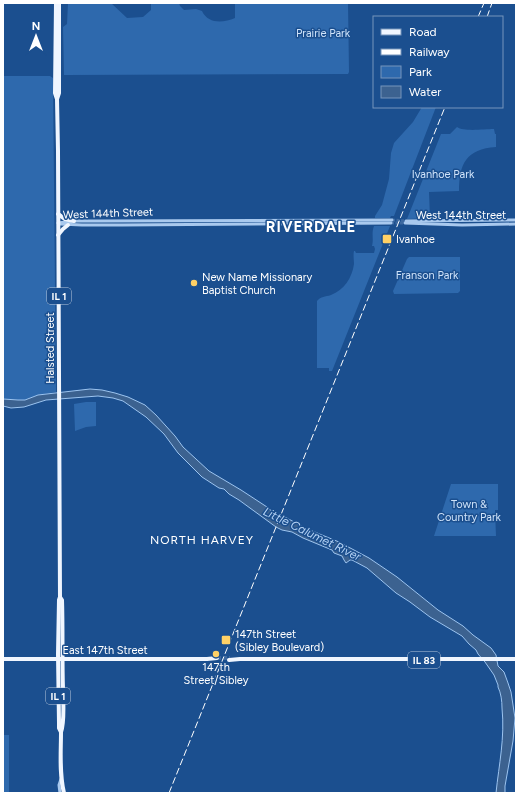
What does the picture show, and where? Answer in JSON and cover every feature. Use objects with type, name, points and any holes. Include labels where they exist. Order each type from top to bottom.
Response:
[{"type":"main road","name":"Halsted Street","points":[[56,3],[59,93],[57,99],[60,597],[62,602],[60,659],[63,709],[61,732],[61,775],[64,793]]},
{"type":"main road","name":"Halsted Street","points":[[57,10],[59,3]]},
{"type":"main road","points":[[58,214],[65,219],[74,221]]},
{"type":"main road","points":[[58,235],[63,228],[68,225]]},
{"type":"main road","name":"East 147th Street","points":[[3,659],[216,659]]},
{"type":"main road","name":"IL 83","points":[[230,659],[516,659]]},
{"type":"street","name":"West 144th Street","points":[[516,220],[406,222],[462,225],[516,224]]},
{"type":"street","name":"West 144th Street","points":[[74,221],[392,222],[122,225],[68,225],[58,223],[74,221]]},
{"type":"street","points":[[60,793],[59,785],[61,775]]},
{"type":"green space","name":"Prairie Park","points":[[68,3],[111,3],[127,18],[143,17],[151,10],[151,3],[179,3],[184,10],[196,9],[202,11],[212,20],[226,21],[235,18],[235,3],[348,3],[349,72],[348,74],[64,75],[63,27],[67,24]]},
{"type":"green space","points":[[3,76],[50,76],[53,78],[56,392],[38,395],[25,400],[3,399]]},
{"type":"green space","points":[[421,108],[436,108],[394,216],[391,216],[390,218],[375,218],[382,205],[389,179],[391,153],[394,143],[413,122]]},
{"type":"green space","name":"Ivanhoe Park","points":[[457,127],[460,129],[469,130],[494,129],[496,134],[496,147],[478,151],[466,160],[459,181],[459,191],[429,192],[430,218],[407,219],[441,134],[450,134]]},
{"type":"green space","points":[[374,226],[390,226],[332,371],[329,371],[329,368],[317,368],[317,301],[322,297],[336,293],[347,283],[353,269],[354,251],[356,253],[374,253],[375,249],[374,246],[372,246]]},
{"type":"green space","name":"Franson Park","points":[[409,257],[460,257],[460,291],[458,293],[394,294],[393,291]]},
{"type":"green space","points":[[96,402],[96,426],[86,427],[75,431],[74,404]]},
{"type":"green space","name":"Town & Country Park","points":[[451,484],[498,484],[498,510],[495,510],[496,536],[434,536]]},
{"type":"green space","points":[[3,735],[9,735],[9,793],[3,793]]},
{"type":"water","name":"Little Calumet River","points":[[90,389],[115,393],[145,405],[175,436],[183,447],[209,471],[241,490],[275,514],[285,517],[305,528],[339,542],[369,558],[397,577],[438,610],[463,626],[491,648],[496,655],[498,666],[504,672],[508,683],[515,718],[505,793],[496,793],[503,730],[500,692],[494,675],[476,650],[462,636],[430,617],[396,593],[367,568],[352,560],[346,563],[342,556],[334,553],[332,550],[292,532],[276,527],[224,489],[219,488],[202,477],[178,453],[164,434],[146,417],[123,401],[98,396],[46,400],[24,407],[11,408],[3,406],[3,399],[25,400],[38,395]]},
{"type":"tunnel","points":[[392,220],[406,221]]},
{"type":"tunnel","points":[[391,223],[405,223]]},
{"type":"tunnel","points":[[217,658],[230,658]]},
{"type":"railway","points":[[478,16],[484,3]]},
{"type":"railway","points":[[487,16],[492,3]]},
{"type":"railway","points":[[169,793],[445,108]]},
{"type":"place","name":"Ivanhoe","points":[[387,239]]},
{"type":"place","name":"New Name Missionary Baptist Church","points":[[194,283]]},
{"type":"place","name":"147th Street (Sibley Boulevard)","points":[[226,640]]},
{"type":"place","name":"147th Street/Sibley","points":[[216,654]]},
{"type":"district","name":"RIVERDALE","points":[[311,227]]},
{"type":"district","name":"NORTH HARVEY","points":[[202,540]]}]
